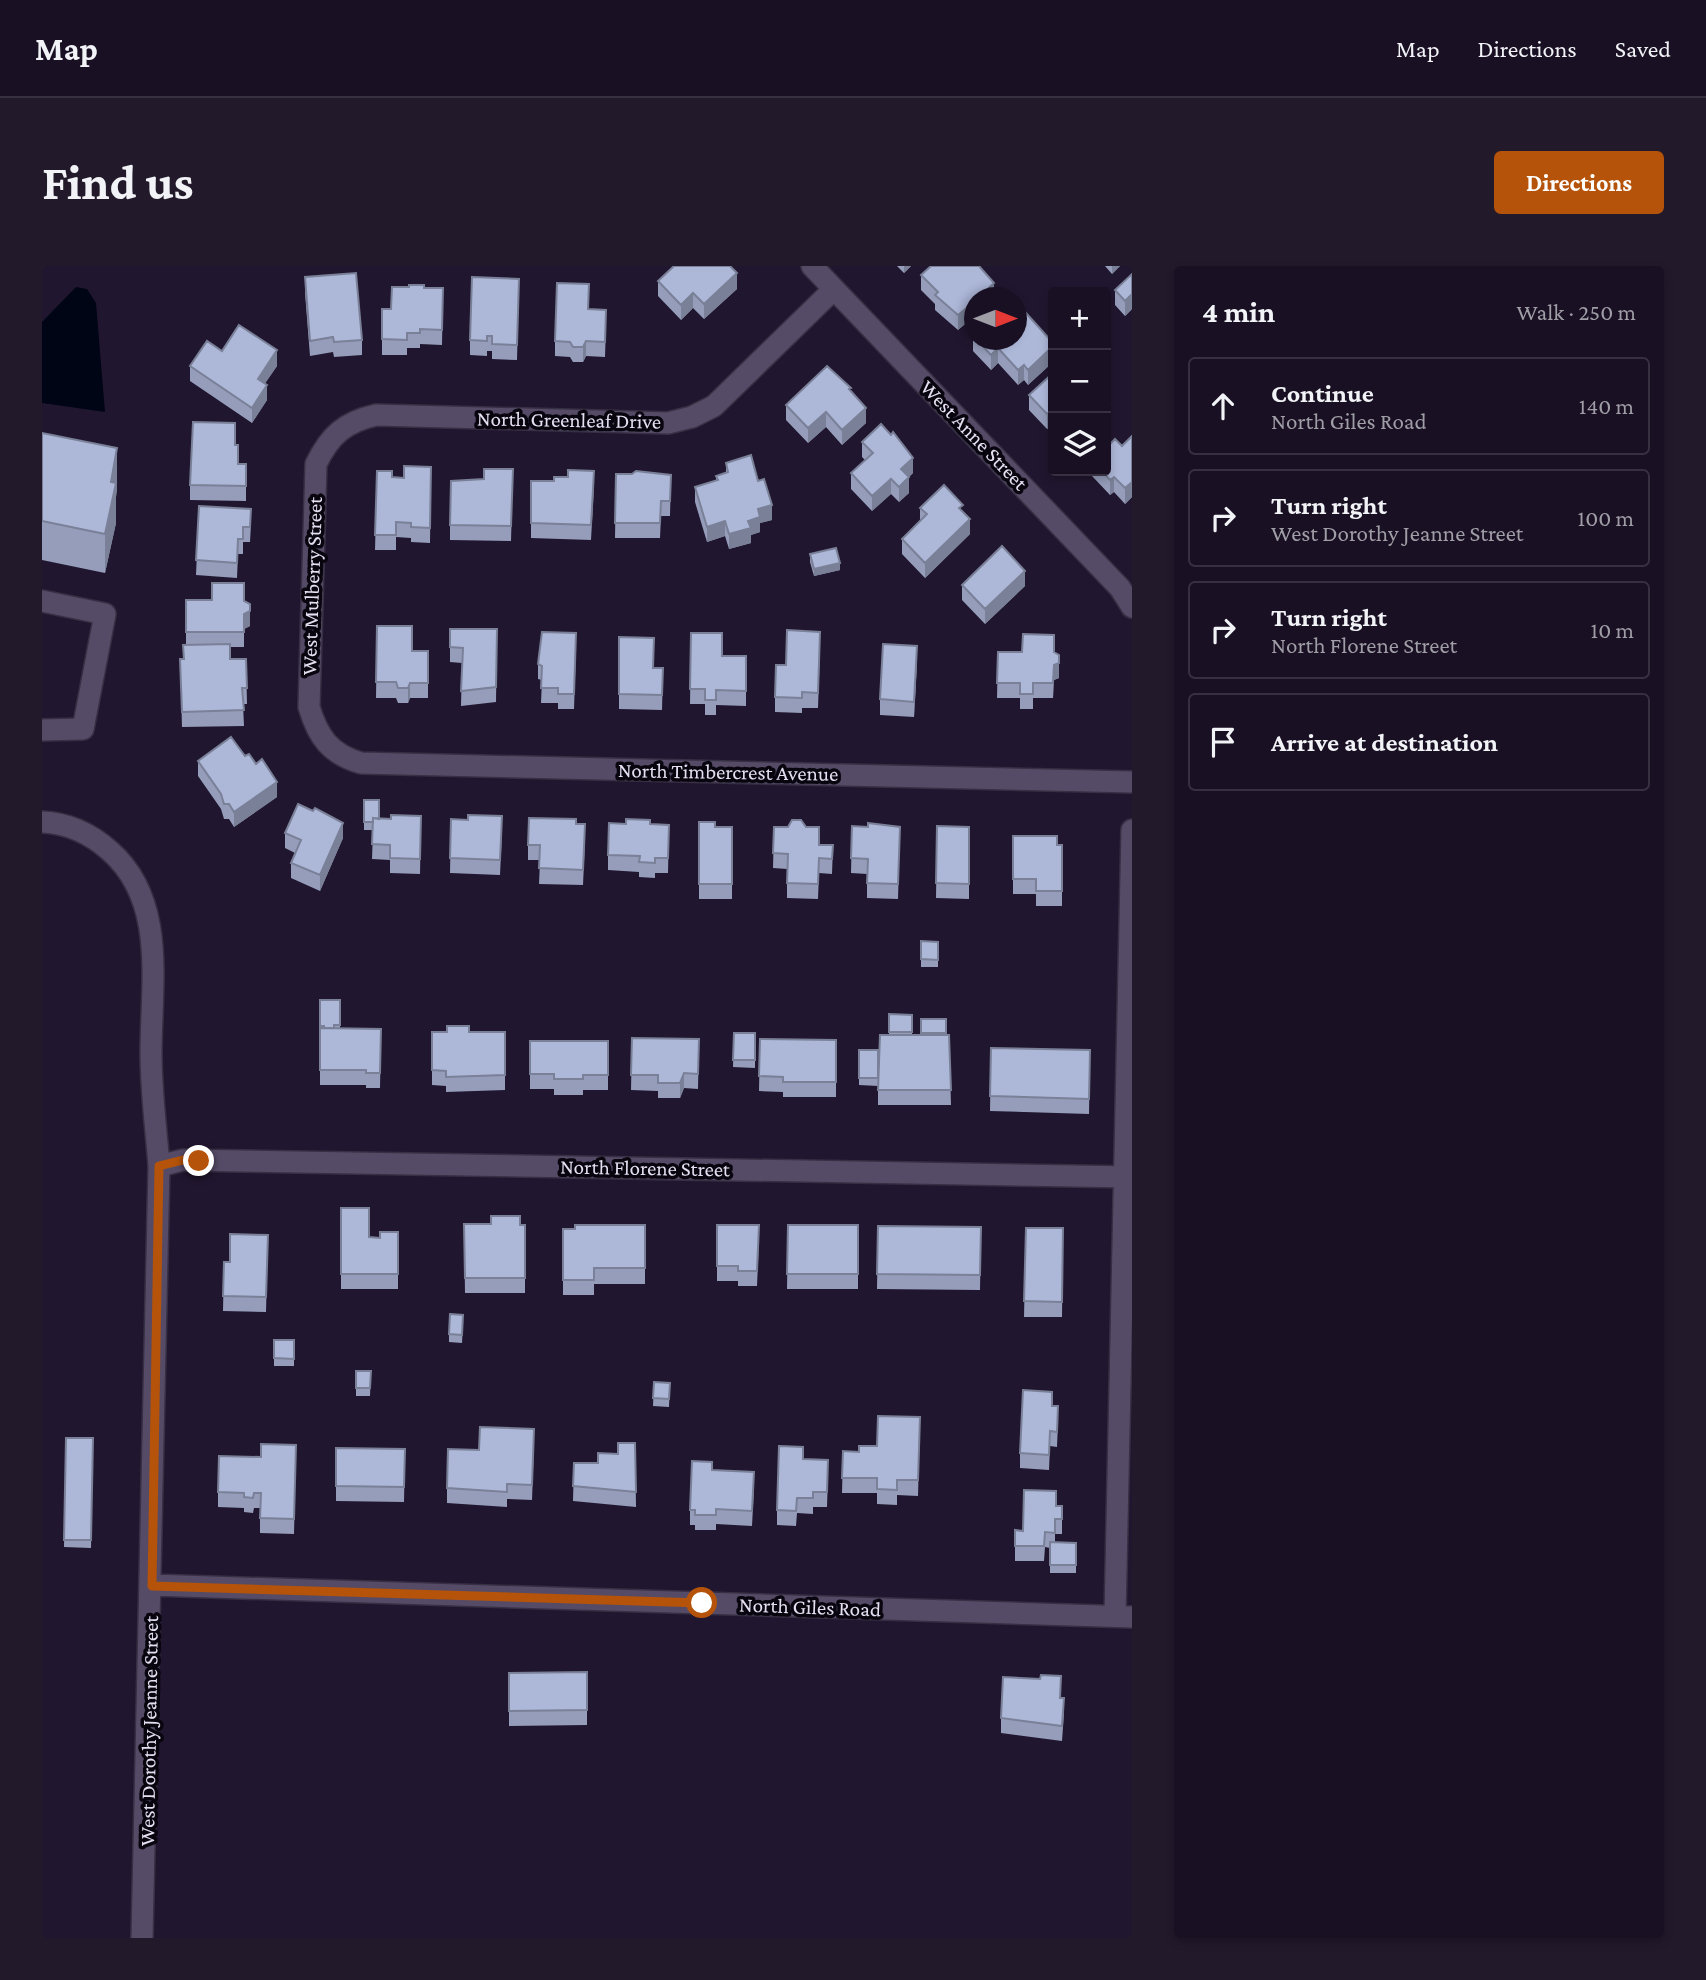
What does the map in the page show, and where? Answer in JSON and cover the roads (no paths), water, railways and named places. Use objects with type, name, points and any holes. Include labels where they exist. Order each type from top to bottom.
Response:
[{"type":"street","name":"West Anne Street","points":[[812,266],[1120,588],[1132,607]]},
{"type":"street","name":"North Greenleaf Drive","points":[[340,428],[356,419],[376,415],[668,423],[692,417],[714,406],[834,289]]},
{"type":"street","name":"West Mulberry Street","points":[[327,746],[316,729],[309,707],[316,464],[325,444],[340,428]]},
{"type":"street","points":[[42,601],[105,614],[83,729],[42,730]]},
{"type":"street","name":"North Timbercrest Avenue","points":[[327,746],[344,758],[361,763],[1132,782]]},
{"type":"street","name":"West Dorothy Jeanne Street","points":[[42,822],[80,830],[120,860],[144,898],[149,919],[151,1062],[159,1166],[152,1586],[142,1938]]},
{"type":"street","points":[[1124,1617],[1132,830]]},
{"type":"street","name":"North Florene Street","points":[[159,1166],[183,1160],[1129,1177]]},
{"type":"street","name":"North Giles Road","points":[[152,1586],[1124,1617]]},
{"type":"water","points":[[76,287],[87,289],[96,303],[105,412],[42,403],[42,322]]}]
